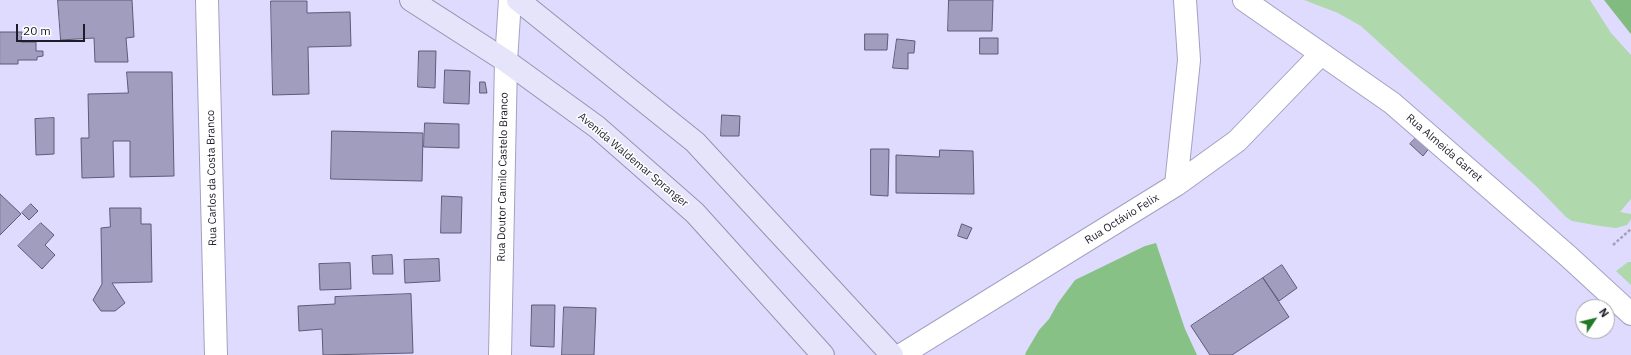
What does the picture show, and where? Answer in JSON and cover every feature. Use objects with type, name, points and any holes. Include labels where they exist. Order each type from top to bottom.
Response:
[{"type":"main road","name":"Avenida Waldemar Spranger","points":[[411,0],[506,61],[597,127],[696,212],[824,355]]},
{"type":"main road","points":[[518,0],[695,142],[892,355]]},
{"type":"street","name":"Rua Carlos da Costa Branco","points":[[208,0],[216,355]]},
{"type":"street","name":"Rua Doutor Camilo Castelo Branco","points":[[500,355],[506,61],[510,0]]},
{"type":"street","points":[[1176,185],[1189,60],[1185,0]]},
{"type":"street","name":"Rua Almeida Garret","points":[[1244,0],[1392,103],[1568,256],[1631,314]]},
{"type":"street","name":"Rua Octávio Felix","points":[[901,355],[1176,185],[1237,141],[1320,54]]},
{"type":"path","points":[[1613,245],[1631,228]]},
{"type":"shaded area","points":[[1304,0],[1590,0],[1611,33],[1631,55],[1631,199],[1620,212],[1631,214],[1631,219],[1627,225],[1616,228],[1600,226],[1572,221],[1566,217],[1536,186],[1361,26],[1338,13]]},
{"type":"shaded area","points":[[1604,0],[1631,0],[1631,34],[1630,33]]},
{"type":"shaded area","points":[[1156,243],[1185,329],[1197,355],[1025,355],[1039,330],[1049,319],[1058,303],[1075,280],[1145,246]]},
{"type":"shaded area","points":[[1628,262],[1631,262],[1631,285],[1616,271]]},
{"type":"building","points":[[58,0],[132,0],[134,37],[126,38],[128,62],[95,62],[94,38],[61,40]]},
{"type":"building","points":[[949,0],[993,0],[992,31],[948,31]]},
{"type":"building","points":[[271,1],[307,1],[307,13],[350,12],[351,46],[308,47],[309,94],[273,95]]},
{"type":"building","points":[[0,32],[22,32],[21,42],[36,42],[36,51],[43,51],[43,56],[37,57],[37,60],[18,60],[18,64],[0,64]]},
{"type":"building","points":[[865,34],[888,34],[887,50],[865,50]]},
{"type":"building","points":[[980,38],[998,38],[998,54],[980,54]]},
{"type":"building","points":[[897,39],[915,41],[914,53],[908,53],[908,69],[893,68]]},
{"type":"building","points":[[419,51],[436,51],[435,88],[418,87]]},
{"type":"building","points":[[445,70],[470,71],[469,104],[444,103]]},
{"type":"building","points":[[127,72],[172,72],[174,176],[130,177],[130,141],[113,141],[114,177],[82,178],[81,138],[89,138],[88,94],[128,93]]},
{"type":"building","points":[[480,82],[485,82],[487,93],[480,93]]},
{"type":"building","points":[[722,115],[740,116],[739,136],[721,136]]},
{"type":"building","points":[[54,118],[54,154],[36,155],[35,119]]},
{"type":"building","points":[[425,123],[459,124],[459,148],[424,147]]},
{"type":"building","points":[[332,131],[423,133],[422,181],[331,179]]},
{"type":"building","points":[[1418,136],[1430,147],[1423,156],[1410,144]]},
{"type":"building","points":[[871,149],[889,149],[888,196],[871,195]]},
{"type":"building","points":[[940,150],[973,151],[974,194],[896,193],[896,155],[939,157]]},
{"type":"building","points":[[0,194],[21,214],[0,235]]},
{"type":"building","points":[[442,196],[462,197],[461,233],[441,233]]},
{"type":"building","points":[[31,204],[38,211],[29,220],[22,213]]},
{"type":"building","points":[[110,208],[141,208],[141,224],[151,224],[152,282],[112,283],[125,303],[115,311],[101,311],[93,300],[102,284],[101,228],[110,227]]},
{"type":"building","points":[[41,223],[54,235],[45,245],[55,255],[42,269],[18,246]]},
{"type":"building","points":[[962,224],[972,228],[967,239],[958,236]]},
{"type":"building","points":[[392,255],[393,274],[373,274],[372,256]]},
{"type":"building","points":[[439,259],[440,281],[405,283],[404,260]]},
{"type":"building","points":[[350,263],[351,289],[320,290],[319,264]]},
{"type":"building","points":[[1282,265],[1297,288],[1279,301],[1263,278]]},
{"type":"building","points":[[1263,278],[1289,317],[1232,355],[1210,355],[1191,326]]},
{"type":"building","points":[[411,294],[413,353],[323,355],[322,329],[299,331],[298,306],[335,304],[335,297]]},
{"type":"building","points":[[532,305],[555,305],[554,347],[531,346]]},
{"type":"building","points":[[564,307],[596,308],[594,355],[562,355]]}]
